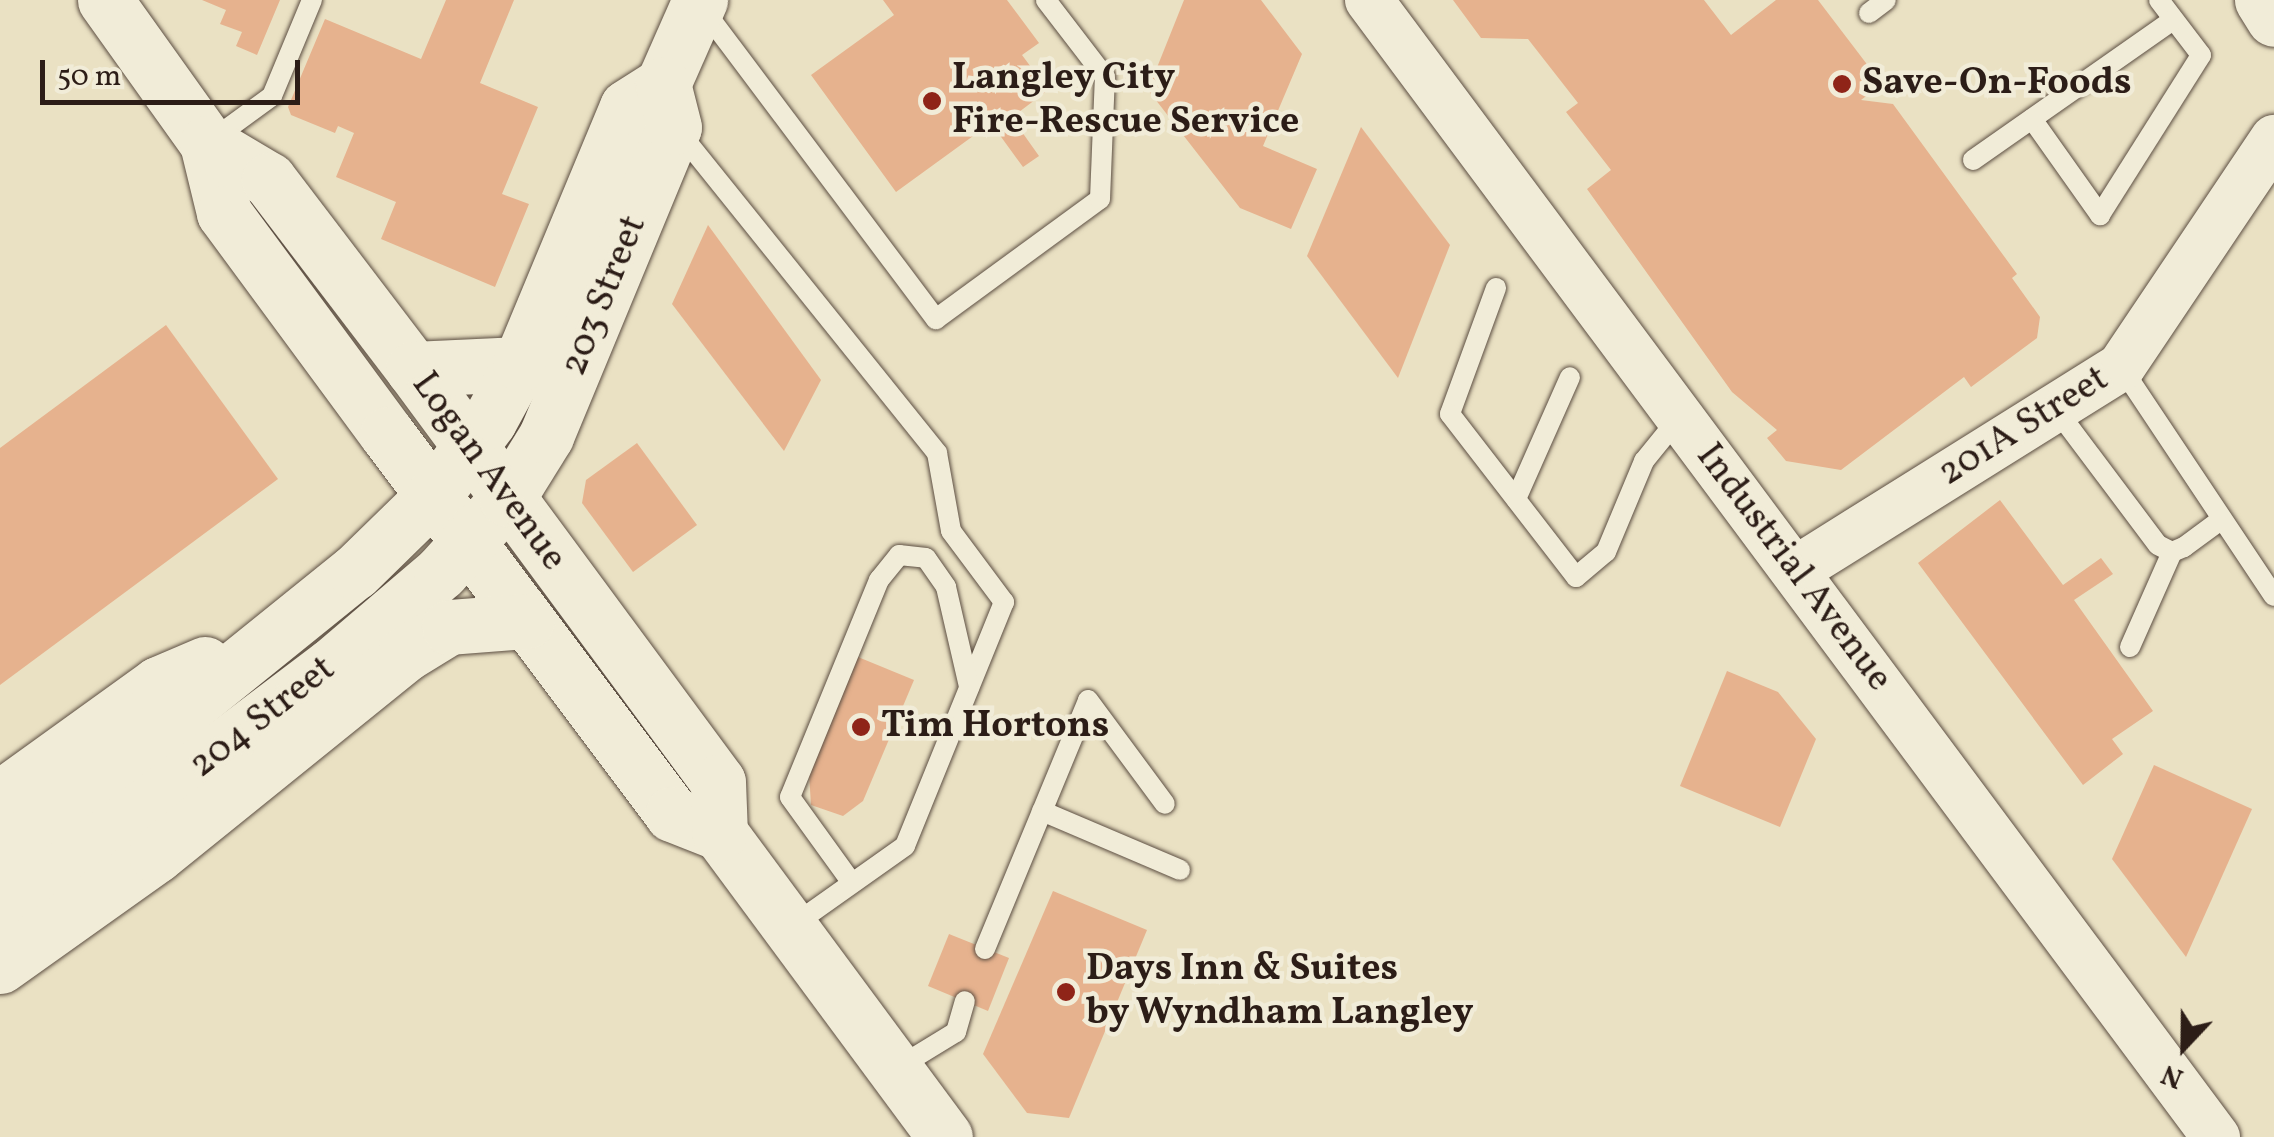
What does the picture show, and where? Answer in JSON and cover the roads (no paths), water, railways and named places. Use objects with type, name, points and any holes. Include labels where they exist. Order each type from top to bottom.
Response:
[{"type":"main road","name":"Logan Avenue","points":[[105,0],[207,143],[224,213],[672,814],[720,833],[718,782],[469,452],[413,369],[268,180],[207,143]]},
{"type":"main road","points":[[2262,0],[2274,18]]},
{"type":"main road","name":"203 Street","points":[[507,499],[546,436],[669,106],[699,2]]},
{"type":"main road","name":"203 Street","points":[[469,452],[520,364],[627,107],[669,106]]},
{"type":"main road","points":[[413,369],[520,364]]},
{"type":"main road","name":"204 Street","points":[[0,858],[355,572],[434,495],[469,452]]},
{"type":"main road","name":"204 Street","points":[[0,916],[318,676],[471,542],[507,499]]},
{"type":"main road","points":[[0,966],[156,854],[405,654],[449,627],[528,621]]},
{"type":"main road","points":[[0,798],[158,684],[278,634]]},
{"type":"main road","points":[[720,833],[945,1137]]},
{"type":"street","name":"Industrial Avenue","points":[[1368,0],[2216,1137]]},
{"type":"street","name":"201A Street","points":[[1796,570],[2121,367],[2274,139]]},
{"type":"lane","points":[[207,143],[272,96],[312,0]]},
{"type":"lane","points":[[699,2],[936,319],[1100,198],[1105,78],[1046,0]]},
{"type":"lane","points":[[2032,119],[2100,214],[2200,54],[2160,0]]},
{"type":"lane","points":[[1973,160],[2173,20]]},
{"type":"lane","points":[[669,106],[937,453],[951,531],[1004,602],[905,846],[791,927]]},
{"type":"lane","points":[[1496,288],[1450,414],[1576,577],[1606,552],[1644,461],[1681,416]]},
{"type":"lane","points":[[2121,367],[2274,596]]},
{"type":"lane","points":[[1516,500],[1570,376]]},
{"type":"lane","points":[[2055,408],[2158,546],[2172,552]]},
{"type":"lane","points":[[2130,647],[2172,552],[2222,519]]},
{"type":"lane","points":[[852,884],[790,797],[879,580],[899,555],[926,558],[946,586],[969,687]]},
{"type":"lane","points":[[985,949],[1088,700],[1165,804]]},
{"type":"lane","points":[[1042,811],[1180,870]]},
{"type":"lane","points":[[895,1069],[956,1032],[965,1001]]},
{"type":"place","name":"Save-On-Foods","points":[[1842,84]]},
{"type":"place","name":"Langley City Fire-Rescue Service","points":[[932,101]]},
{"type":"place","name":"Tim Hortons","points":[[861,727]]},
{"type":"place","name":"Days Inn & Suites by Wyndham Langley","points":[[1066,992]]}]
